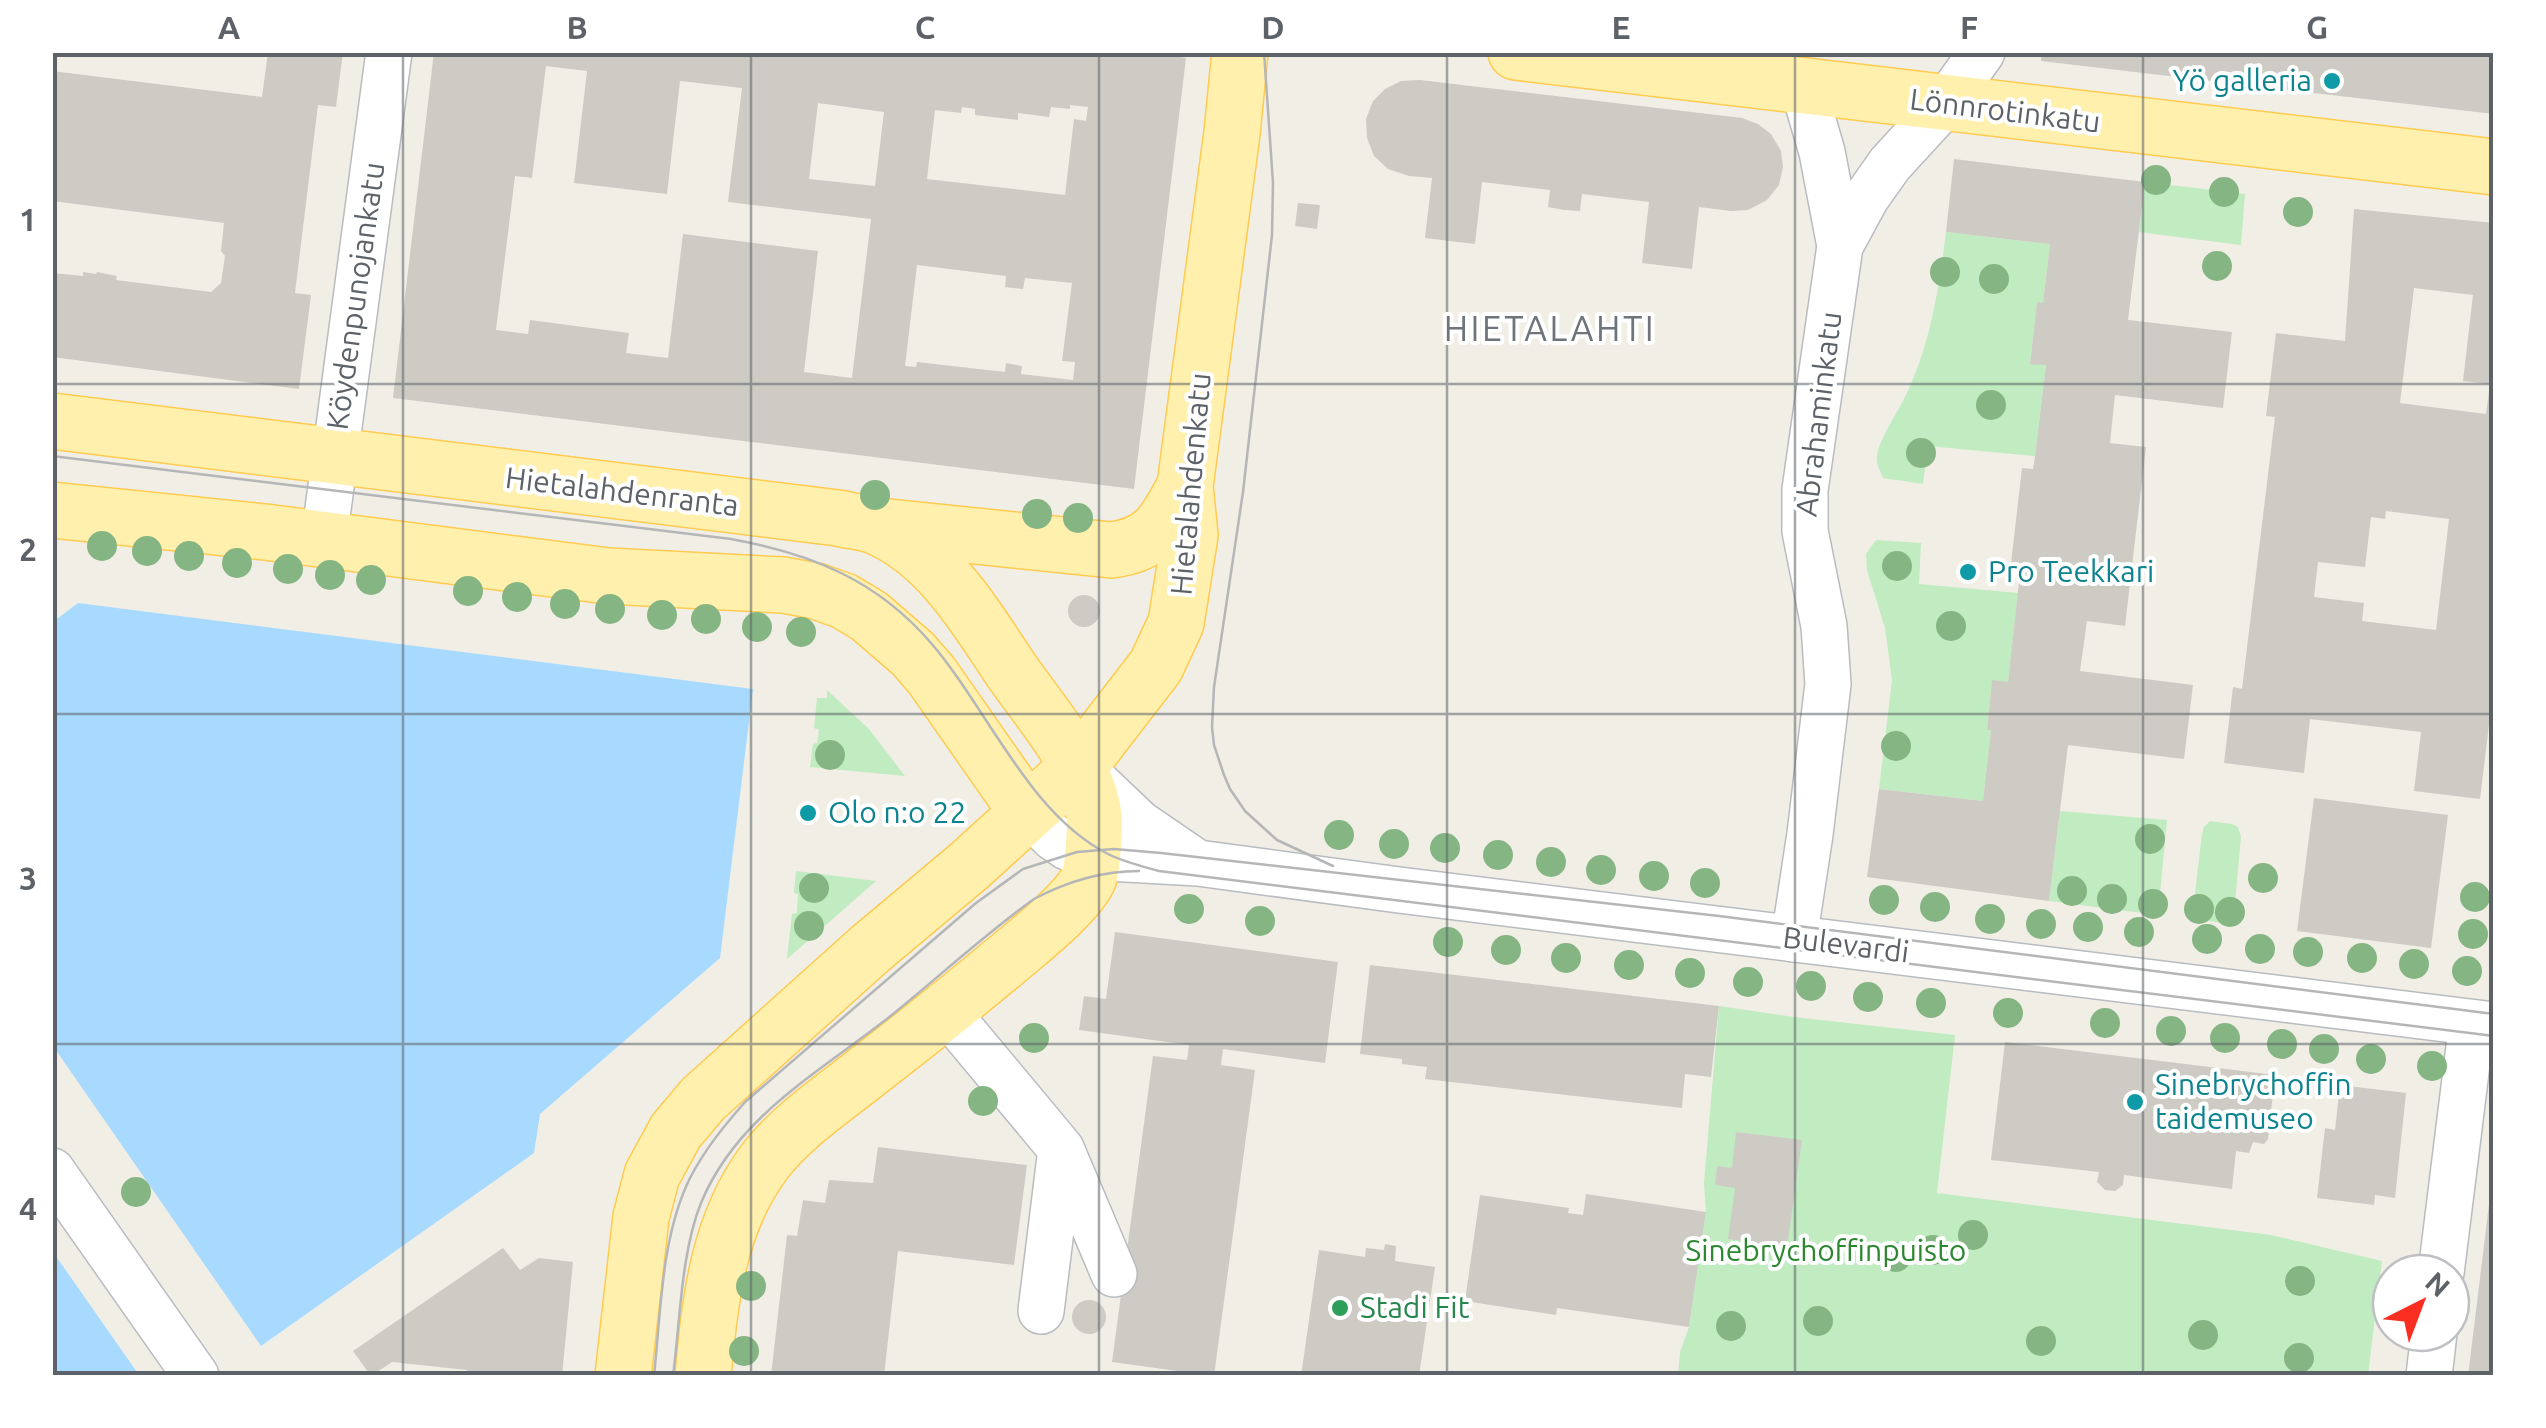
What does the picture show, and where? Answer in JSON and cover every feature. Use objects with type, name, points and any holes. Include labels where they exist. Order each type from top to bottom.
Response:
[{"type":"main road","name":"Hietalahdenkatu","points":[[1079,766],[1156,666],[1176,624],[1190,535],[1185,486],[1240,52]]},
{"type":"main road","name":"Lönnrotinkatu","points":[[1516,52],[2494,168]]},
{"type":"main road","name":"Hietalahdenranta","points":[[52,421],[838,518],[874,526],[912,548],[945,579],[1079,766],[1094,818],[1089,876],[1039,933],[814,1113],[767,1159],[730,1224],[721,1253],[708,1317],[703,1376]]},
{"type":"main road","points":[[874,526],[1110,550],[1127,548],[1160,528],[1185,486]]},
{"type":"main road","points":[[52,510],[608,576],[816,590],[869,616],[913,654],[1027,812]]},
{"type":"main road","points":[[623,1376],[641,1217],[652,1176],[676,1130],[703,1098],[1079,766]]},
{"type":"street","name":"Köydenpunojankatu","points":[[324,540],[389,52]]},
{"type":"street","name":"Abrahaminkatu","points":[[1794,939],[1828,684],[1824,626],[1805,531],[1804,490],[1840,246],[1890,164],[1945,104],[1982,52]]},
{"type":"street","points":[[1803,87],[1822,152],[1840,246]]},
{"type":"street","name":"Bulevardi","points":[[1079,766],[1139,823],[1198,863]]},
{"type":"street","name":"Bulevardi","points":[[1027,812],[1067,848],[1090,857],[1198,863],[2483,1024]]},
{"type":"street","points":[[946,1011],[1061,1149],[1114,1274]]},
{"type":"street","points":[[2445,1253],[2483,1024]]},
{"type":"street","points":[[1041,1312],[1061,1149]]},
{"type":"street","points":[[52,1171],[196,1376]]},
{"type":"green space","points":[[2145,182],[2245,194],[2241,245],[2139,232]]},
{"type":"green space","points":[[1946,232],[2050,244],[2043,303],[2037,303],[2030,363],[2046,365],[2035,456],[1928,446],[1923,484],[1883,478],[1877,462],[1878,450],[1921,359]]},
{"type":"green space","points":[[1876,540],[1921,543],[1919,584],[2018,593],[2008,682],[1992,681],[1983,801],[1879,789],[1892,680],[1885,628],[1867,570],[1866,554]]},
{"type":"green space","points":[[827,690],[869,729],[905,776],[810,767],[819,730],[814,728],[817,698],[827,698]]},
{"type":"green space","points":[[2060,811],[2167,820],[2158,915],[2049,901]]},
{"type":"green space","points":[[2210,821],[2238,827],[2241,837],[2233,924],[2192,919],[2202,834]]},
{"type":"green space","points":[[796,871],[876,881],[787,959],[792,914],[797,913]]},
{"type":"green space","name":"Sinebrychoffinpuisto","points":[[1719,1006],[1955,1035],[1937,1193],[2271,1235],[2371,1258],[2368,1375],[1678,1376],[1706,1212],[1704,1183]]},
{"type":"water","points":[[78,603],[753,689],[720,958],[540,1114],[534,1153],[261,1346],[53,1046],[53,622]]},
{"type":"water","points":[[53,1252],[139,1375],[53,1375]]},
{"type":"building","points":[[268,52],[343,52],[336,107],[318,105],[295,293],[311,295],[299,389],[52,357],[53,273],[83,276],[83,272],[97,272],[117,276],[116,280],[211,292],[221,283],[225,256],[221,251],[224,223],[52,201],[52,71],[262,97]]},
{"type":"building","points":[[434,52],[1143,52],[1186,58],[1134,489],[393,398]],"holes":[[[546,66],[587,71],[574,183],[667,194],[680,81],[742,88],[728,202],[871,219],[852,378],[804,372],[818,251],[683,234],[668,358],[626,353],[629,333],[530,320],[528,334],[496,330],[515,176],[532,178]],[[818,103],[884,112],[875,186],[809,179]],[[1070,105],[1088,107],[1086,121],[1074,119],[1065,195],[927,179],[935,110],[961,113],[962,107],[975,109],[975,115],[1018,120],[1018,113],[1049,117],[1051,107],[1070,109]],[[917,265],[1006,276],[1005,287],[1023,289],[1025,278],[1072,283],[1062,361],[1075,362],[1073,380],[1021,374],[1022,366],[1006,363],[1005,372],[917,362],[916,367],[905,366]]]},
{"type":"building","points":[[2042,52],[2494,52],[2494,114],[2041,61]]},
{"type":"building","points":[[1420,80],[1742,118],[1771,134],[1781,151],[1779,185],[1767,200],[1748,210],[1699,207],[1692,269],[1642,263],[1649,202],[1582,194],[1580,211],[1564,210],[1548,207],[1550,190],[1482,182],[1475,244],[1425,238],[1432,178],[1388,169],[1374,156],[1367,138],[1366,119],[1373,101],[1385,89],[1401,81]]},
{"type":"building","points":[[1954,159],[2145,182],[2128,320],[2232,332],[2223,408],[2115,395],[2110,443],[2146,447],[2125,626],[2087,621],[2080,671],[2193,685],[2184,759],[2068,745],[2049,901],[1867,877],[1879,789],[1983,801],[1992,680],[2008,682],[2020,573],[2010,572],[2022,468],[2033,469],[2035,456],[2046,365],[2030,364],[2037,302],[2043,303],[2050,244],[1946,232]]},
{"type":"building","points":[[1298,203],[1320,205],[1317,229],[1295,226]]},
{"type":"building","points":[[2354,209],[2494,223],[2494,684],[2480,799],[2414,791],[2421,732],[2310,719],[2304,773],[2224,763],[2233,687],[2242,689],[2275,417],[2266,416],[2276,333],[2345,341]],"holes":[[[2414,288],[2473,295],[2463,381],[2490,384],[2486,414],[2400,403]],[[2386,511],[2449,519],[2436,630],[2362,621],[2364,603],[2314,597],[2318,562],[2365,567],[2371,517],[2385,519]]]},
{"type":"building","points":[[1084,595],[1096,599],[1100,611],[1096,623],[1084,627],[1072,623],[1068,611],[1072,599]]},
{"type":"building","points":[[2314,798],[2448,815],[2431,948],[2297,931]]},
{"type":"building","points":[[1115,932],[1338,962],[1325,1063],[1223,1049],[1221,1065],[1255,1070],[1214,1376],[1112,1362],[1153,1056],[1187,1060],[1189,1045],[1079,1030],[1084,996],[1106,999]]},
{"type":"building","points":[[1370,965],[1719,1006],[1711,1077],[1685,1074],[1682,1108],[1425,1079],[1427,1067],[1402,1064],[1402,1059],[1360,1054]]},
{"type":"building","name":"Sinebrychoffin taidemuseo","points":[[2005,1042],[2275,1075],[2268,1139],[2264,1144],[2253,1142],[2249,1153],[2236,1151],[2232,1189],[2124,1175],[2123,1185],[2115,1191],[2105,1190],[2097,1182],[2099,1172],[1991,1160]]},
{"type":"building","points":[[2340,1085],[2406,1093],[2395,1198],[2375,1195],[2374,1205],[2317,1198],[2325,1128],[2335,1130]]},
{"type":"building","points":[[1736,1132],[1802,1140],[1787,1247],[1728,1239],[1735,1188],[1715,1185],[1717,1166],[1732,1168]]},
{"type":"building","points":[[878,1147],[1027,1165],[1014,1265],[898,1251],[884,1376],[771,1376],[787,1235],[797,1236],[803,1200],[825,1203],[829,1180],[873,1183]]},
{"type":"building","points":[[2494,1188],[2494,1376],[2468,1376]]},
{"type":"building","points":[[1586,1194],[1706,1212],[1689,1327],[1557,1308],[1556,1315],[1465,1301],[1480,1195],[1569,1208],[1568,1213],[1583,1215]]},
{"type":"building","points":[[1385,1244],[1396,1246],[1395,1261],[1435,1267],[1419,1376],[1301,1376],[1319,1250],[1365,1257],[1366,1248],[1384,1250]]},
{"type":"building","points":[[503,1248],[520,1270],[539,1258],[573,1262],[562,1376],[466,1376],[467,1370],[392,1362],[371,1376],[353,1351]]},
{"type":"building","points":[[1089,1300],[1101,1305],[1106,1317],[1101,1329],[1089,1334],[1077,1329],[1072,1317],[1077,1305]]},
{"type":"tram line","points":[[1264,52],[1273,183],[1272,235],[1212,727],[1224,775],[1245,811],[1277,840],[1333,866]]},
{"type":"tram line","points":[[52,456],[731,539],[816,562],[865,586],[910,621],[952,669],[1032,787],[1080,836],[1114,857],[1159,871],[2494,1036]]},
{"type":"tram line","points":[[654,1376],[673,1225],[690,1178],[722,1129],[745,1102],[976,903],[1023,869],[1077,852],[1114,849],[1161,853],[1719,916],[2494,1014]]},
{"type":"tram line","points":[[673,1376],[685,1265],[694,1222],[717,1172],[736,1144],[784,1097],[1034,899],[1085,878],[1139,871]]},
{"type":"place","name":"Yö galleria","points":[[2332,81]]},
{"type":"place","name":"Pro Teekkari","points":[[1968,572]]},
{"type":"place","name":"Olo n:o 22","points":[[808,813]]},
{"type":"place","name":"Sinebrychoffin taidemuseo","points":[[2135,1102]]},
{"type":"place","name":"Stadi Fit","points":[[1340,1308]]},
{"type":"district","name":"HIETALAHTI","points":[[1550,329]]}]
